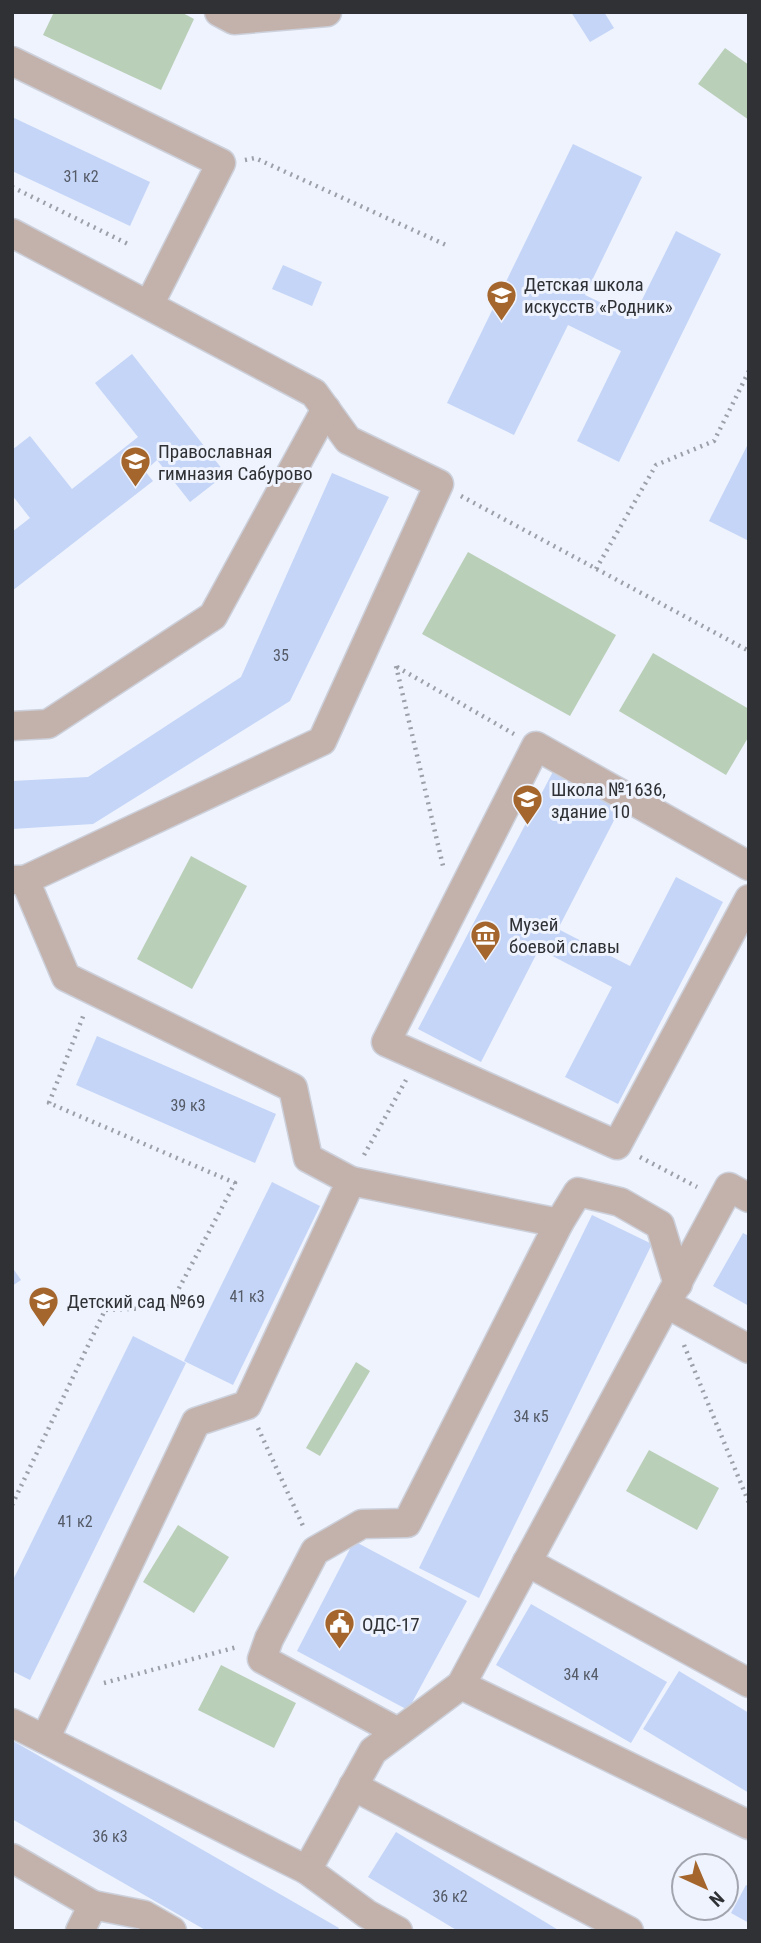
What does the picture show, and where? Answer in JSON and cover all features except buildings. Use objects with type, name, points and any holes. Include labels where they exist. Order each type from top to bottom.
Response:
[{"type":"lane","points":[[219,12],[234,20],[327,12]]},
{"type":"lane","points":[[12,61],[221,163],[149,305]]},
{"type":"lane","points":[[12,233],[314,393],[348,440],[439,484],[322,741],[18,880],[65,977],[293,1088],[308,1157],[351,1181],[559,1223]]},
{"type":"lane","points":[[12,726],[48,724],[214,616],[326,408]]},
{"type":"lane","points":[[749,866],[536,746],[386,1042],[617,1145],[749,899]]},
{"type":"lane","points":[[45,1739],[195,1422],[247,1405],[351,1181]]},
{"type":"lane","points":[[398,1732],[261,1659],[315,1551],[362,1524],[407,1523],[559,1223],[579,1192],[620,1202],[660,1225],[673,1294],[749,1349]]},
{"type":"lane","points":[[307,1870],[373,1751],[461,1685],[673,1294],[735,1199]]},
{"type":"lane","points":[[527,1562],[749,1684]]},
{"type":"lane","points":[[461,1685],[749,1825]]},
{"type":"lane","points":[[12,1723],[307,1870],[367,1914],[398,1931]]},
{"type":"lane","points":[[353,1786],[629,1931]]},
{"type":"lane","points":[[12,1858],[93,1905],[144,1915],[172,1931]]},
{"type":"lane","points":[[80,1931],[93,1905]]},
{"type":"path","points":[[221,163],[255,158],[446,245]]},
{"type":"path","points":[[12,187],[128,244]]},
{"type":"path","points":[[596,569],[656,465],[714,441],[749,370]]},
{"type":"path","points":[[439,484],[749,652]]},
{"type":"path","points":[[364,648],[536,746]]},
{"type":"path","points":[[396,666],[453,907]]},
{"type":"path","points":[[12,1505],[105,1310],[169,1307],[235,1183],[49,1103],[94,990]]},
{"type":"path","points":[[351,1181],[418,1058]]},
{"type":"path","points":[[617,1145],[735,1199]]},
{"type":"path","points":[[673,1294],[749,1503]]},
{"type":"path","points":[[247,1405],[315,1551]]},
{"type":"path","points":[[66,1693],[269,1639]]},
{"type":"green space","points":[[54,12],[181,12],[194,19],[161,90],[43,35]]},
{"type":"green space","points":[[725,48],[749,65],[749,120],[698,84]]},
{"type":"green space","points":[[468,552],[616,635],[570,716],[422,634]]},
{"type":"green space","points":[[653,653],[749,709],[749,736],[726,775],[619,711]]},
{"type":"green space","points":[[191,856],[247,886],[192,989],[137,959]]},
{"type":"green space","points":[[356,1362],[370,1371],[320,1456],[306,1448]]},
{"type":"green space","points":[[649,1450],[719,1488],[697,1530],[626,1491]]},
{"type":"green space","points":[[178,1525],[229,1557],[194,1613],[143,1582]]},
{"type":"green space","points":[[221,1665],[296,1703],[274,1748],[198,1710]]},
{"type":"place","name":"Детская школа искусств «Родник»","points":[[501,322]]},
{"type":"place","name":"Православная гимназия Сабурово","points":[[135,489]]},
{"type":"place","name":"Школа №1636, здание 10","points":[[528,827]]},
{"type":"place","name":"Музей боевой славы","points":[[486,962]]},
{"type":"place","name":"Детский сад №69","points":[[44,1328]]},
{"type":"place","name":"ОДС-17","points":[[339,1651]]}]
